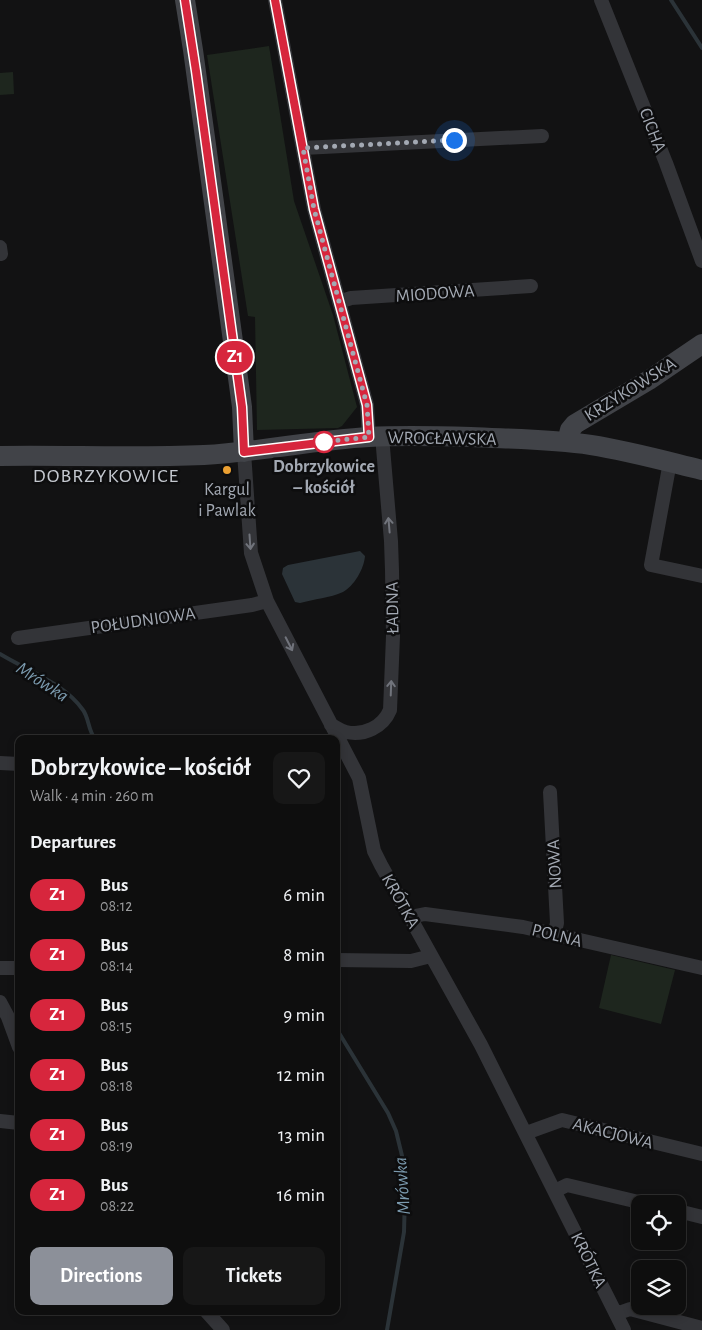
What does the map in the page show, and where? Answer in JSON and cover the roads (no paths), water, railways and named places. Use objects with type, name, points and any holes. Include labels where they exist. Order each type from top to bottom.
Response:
[{"type":"street","points":[[185,0],[242,407],[244,452]]},
{"type":"street","name":"ŁADNA","points":[[276,0],[314,209],[375,437],[391,541],[393,636],[391,700],[386,718],[382,724],[363,732]]},
{"type":"street","name":"CICHA","points":[[601,0],[666,163],[702,262]]},
{"type":"street","points":[[303,148],[542,136]]},
{"type":"street","name":"MIODOWA","points":[[339,302],[351,298],[531,286]]},
{"type":"street","name":"KRZYKOWSKA","points":[[567,442],[570,430],[575,424],[649,380],[702,344]]},
{"type":"street","name":"WROCŁAWSKA","points":[[0,456],[166,456],[244,452],[375,437],[424,436],[534,439],[567,442],[608,448],[702,470]]},
{"type":"street","name":"KRÓTKA","points":[[244,452],[251,553],[267,601],[336,735]]},
{"type":"street","points":[[670,462],[651,565],[702,576]]},
{"type":"street","name":"POŁUDNIOWA","points":[[18,638],[252,605],[267,601]]},
{"type":"street","points":[[331,725],[346,732],[363,732]]},
{"type":"street","points":[[346,753],[351,742],[363,732]]},
{"type":"street","name":"KRÓTKA","points":[[340,742],[359,778],[374,851],[481,1045],[624,1330]]},
{"type":"street","points":[[0,763],[15,764]]},
{"type":"street","name":"NOWA","points":[[550,792],[557,923],[554,935]]},
{"type":"street","name":"POLNA","points":[[410,917],[424,914],[523,927],[702,968]]},
{"type":"street","points":[[340,960],[411,961],[431,956]]},
{"type":"street","points":[[0,968],[15,968]]},
{"type":"street","points":[[0,1002],[15,1036]]},
{"type":"street","name":"AKACJOWA","points":[[526,1133],[562,1120],[702,1154]]},
{"type":"street","points":[[0,1121],[15,1123]]},
{"type":"street","points":[[555,1191],[567,1185],[631,1200]]},
{"type":"street","points":[[686,1213],[702,1217]]},
{"type":"street","points":[[616,1314],[630,1309],[702,1328]]},
{"type":"street","points":[[210,1315],[223,1330]]},
{"type":"waterway","points":[[671,0],[702,48]]},
{"type":"waterway","name":"Mrówka","points":[[0,654],[45,678],[66,692],[83,710],[93,735]]},
{"type":"waterway","name":"Mrówka","points":[[340,1035],[388,1113],[396,1131],[404,1164],[404,1232],[387,1330]]},
{"type":"place","name":"Dobrzykowice – kościół","points":[[324,442]]},
{"type":"place","name":"Kargul i Pawlak","points":[[227,470]]},
{"type":"district","name":"DOBRZYKOWICE","points":[[106,475]]}]
